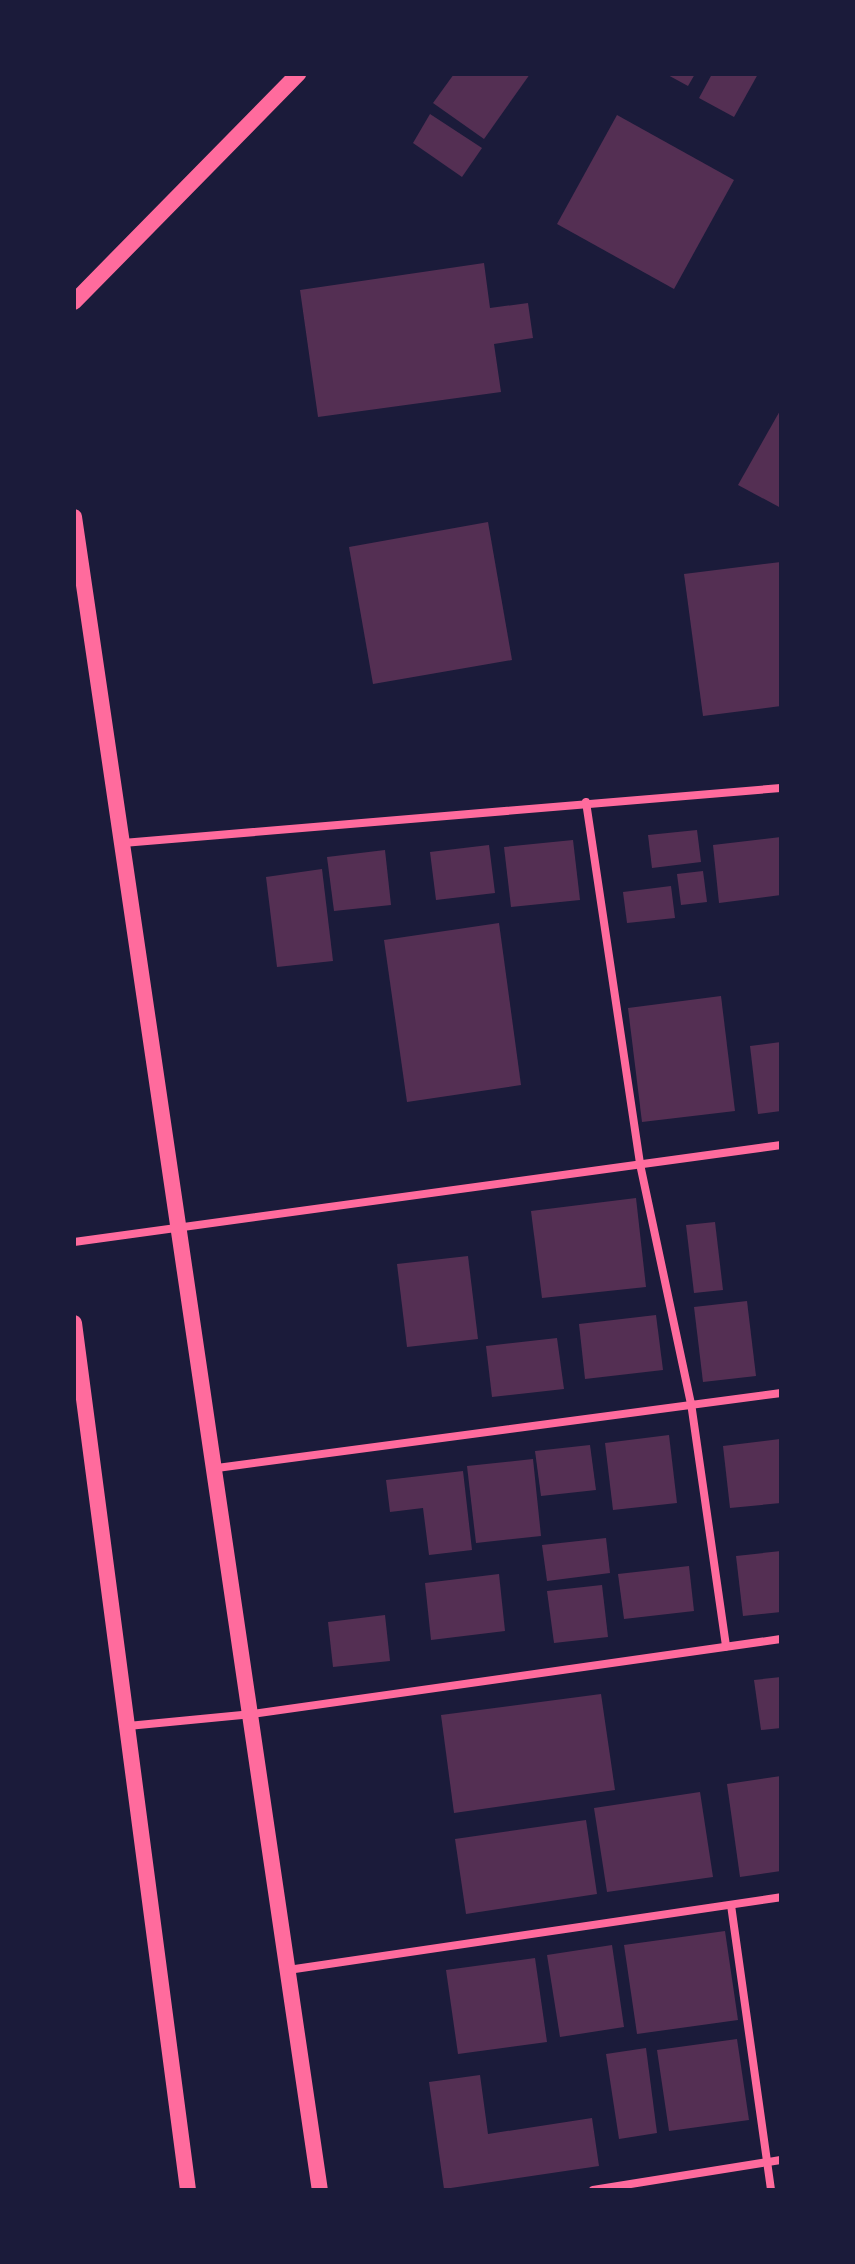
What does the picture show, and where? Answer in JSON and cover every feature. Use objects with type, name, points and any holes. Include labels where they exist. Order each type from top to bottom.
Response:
[{"type":"main road","points":[[74,302],[298,74]]},
{"type":"main road","points":[[74,517],[182,1225],[320,2190]]},
{"type":"main road","points":[[74,1323],[188,2190]]},
{"type":"street","points":[[123,843],[781,788]]},
{"type":"street","points":[[586,802],[640,1164],[691,1403],[726,1647]]},
{"type":"street","points":[[74,1242],[781,1145]]},
{"type":"street","points":[[217,1468],[781,1393]]},
{"type":"street","points":[[128,1726],[252,1714],[781,1639]]},
{"type":"street","points":[[288,1970],[781,1897]]},
{"type":"street","points":[[731,1905],[771,2190]]},
{"type":"street","points":[[593,2190],[781,2160]]},
{"type":"building","points":[[454,74],[530,74],[484,139],[433,103]]},
{"type":"building","points":[[666,74],[695,74],[688,86]]},
{"type":"building","points":[[712,74],[758,74],[734,117],[699,98]]},
{"type":"building","points":[[430,114],[482,148],[462,177],[413,143]]},
{"type":"building","points":[[617,115],[734,180],[674,289],[557,224]]},
{"type":"building","points":[[484,263],[490,308],[528,303],[533,338],[494,344],[501,392],[318,417],[300,290]]},
{"type":"building","points":[[781,409],[781,508],[738,485]]},
{"type":"building","points":[[488,522],[512,660],[373,684],[349,547]]},
{"type":"building","points":[[781,562],[781,706],[703,716],[684,574]]},
{"type":"building","points":[[697,830],[701,862],[652,868],[648,835]]},
{"type":"building","points":[[781,837],[781,895],[719,903],[713,845]]},
{"type":"building","points":[[573,840],[580,900],[511,907],[504,847]]},
{"type":"building","points":[[489,845],[495,893],[436,900],[430,852]]},
{"type":"building","points":[[385,850],[391,905],[334,911],[327,857]]},
{"type":"building","points":[[322,869],[333,961],[277,967],[266,877]]},
{"type":"building","points":[[703,871],[707,902],[681,905],[677,874]]},
{"type":"building","points":[[671,886],[675,918],[627,923],[623,892]]},
{"type":"building","points":[[499,923],[521,1085],[407,1102],[384,940]]},
{"type":"building","points":[[721,996],[735,1111],[642,1122],[628,1008]]},
{"type":"building","points":[[781,1042],[781,1111],[758,1114],[750,1046]]},
{"type":"building","points":[[636,1198],[646,1287],[542,1298],[531,1211]]},
{"type":"building","points":[[715,1222],[723,1290],[694,1293],[686,1225]]},
{"type":"building","points":[[468,1256],[478,1339],[407,1347],[397,1264]]},
{"type":"building","points":[[747,1301],[756,1376],[703,1382],[694,1307]]},
{"type":"building","points":[[656,1315],[663,1370],[585,1379],[579,1324]]},
{"type":"building","points":[[557,1338],[564,1389],[492,1397],[486,1346]]},
{"type":"building","points":[[669,1435],[677,1503],[613,1510],[605,1443]]},
{"type":"building","points":[[780,1439],[781,1503],[730,1508],[723,1446]]},
{"type":"building","points":[[590,1445],[596,1490],[541,1496],[535,1451]]},
{"type":"building","points":[[533,1459],[541,1536],[476,1543],[467,1466]]},
{"type":"building","points":[[463,1471],[472,1550],[429,1555],[423,1508],[390,1512],[386,1480]]},
{"type":"building","points":[[606,1538],[610,1573],[547,1581],[542,1545]]},
{"type":"building","points":[[781,1551],[781,1612],[743,1616],[736,1556]]},
{"type":"building","points":[[689,1566],[694,1611],[624,1619],[618,1574]]},
{"type":"building","points":[[499,1574],[505,1631],[431,1640],[425,1583]]},
{"type":"building","points":[[602,1585],[608,1637],[554,1643],[547,1591]]},
{"type":"building","points":[[385,1615],[390,1661],[333,1667],[328,1622]]},
{"type":"building","points":[[781,1677],[781,1728],[761,1730],[754,1680]]},
{"type":"building","points":[[601,1694],[615,1790],[454,1813],[441,1715]]},
{"type":"building","points":[[781,1776],[781,1871],[740,1877],[727,1784]]},
{"type":"building","points":[[700,1792],[713,1877],[607,1892],[594,1808]]},
{"type":"building","points":[[586,1820],[597,1894],[466,1914],[455,1839]]},
{"type":"building","points":[[725,1931],[738,2020],[637,2034],[624,1945]]},
{"type":"building","points":[[612,1945],[624,2027],[560,2037],[547,1955]]},
{"type":"building","points":[[535,1958],[547,2042],[458,2054],[446,1970]]},
{"type":"building","points":[[737,2039],[749,2120],[669,2131],[657,2050]]},
{"type":"building","points":[[646,2048],[657,2133],[619,2139],[606,2054]]},
{"type":"building","points":[[480,2075],[488,2134],[592,2118],[599,2166],[444,2189],[429,2082]]}]
